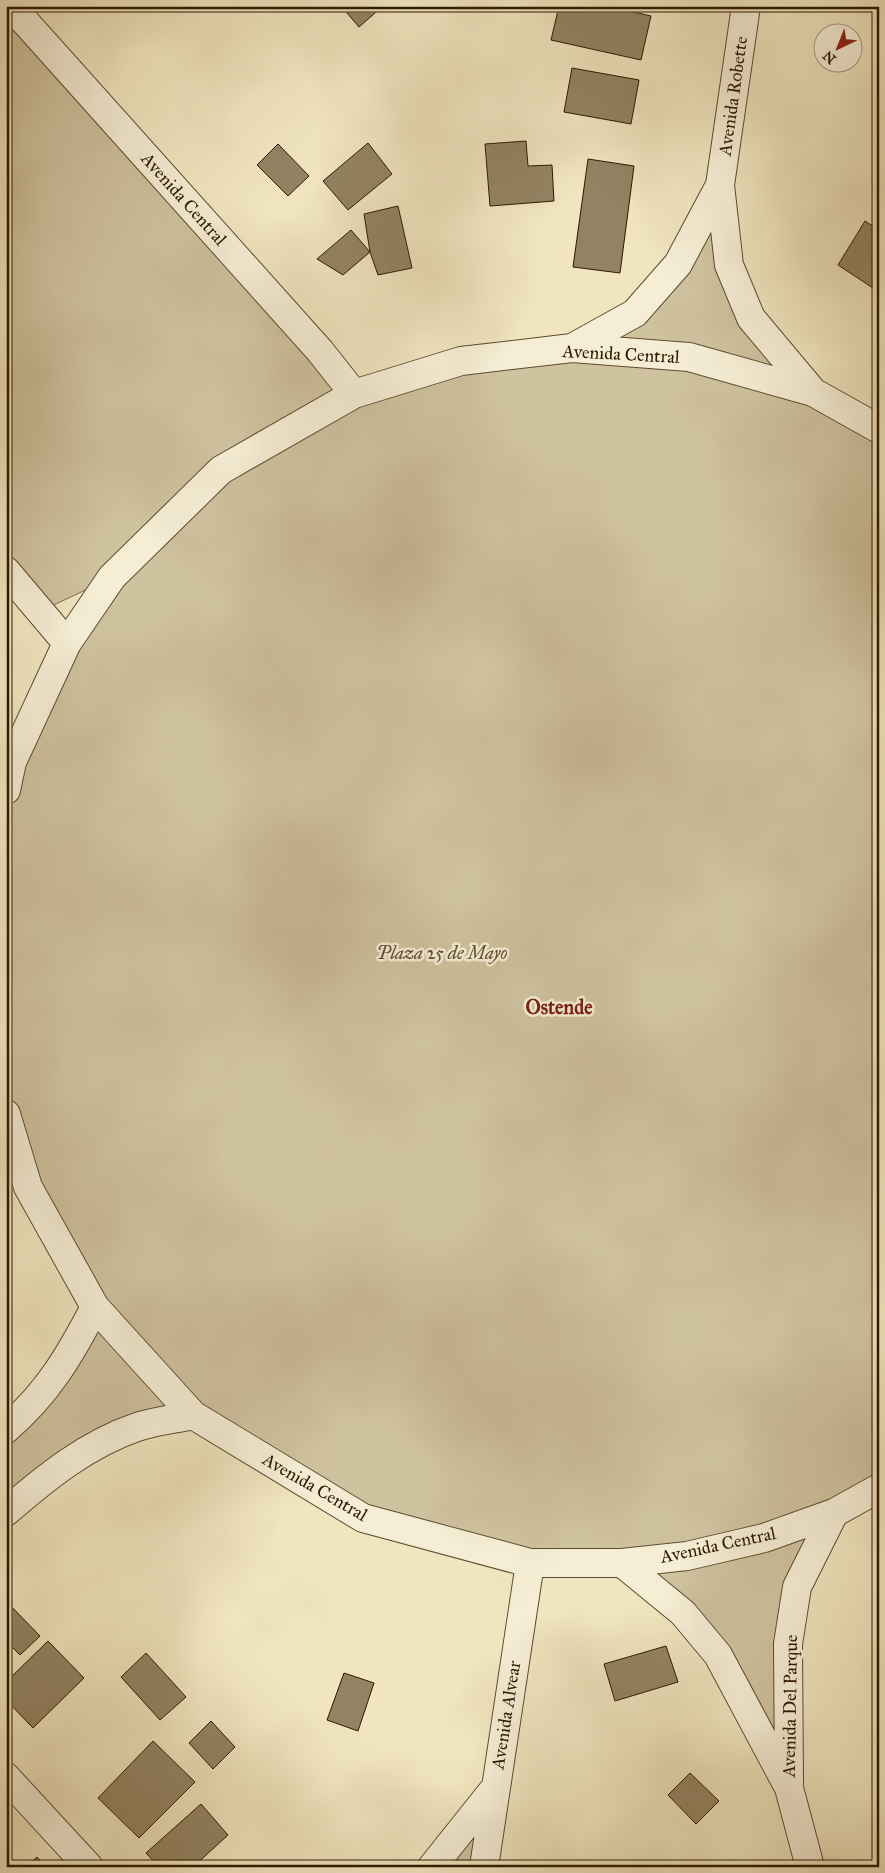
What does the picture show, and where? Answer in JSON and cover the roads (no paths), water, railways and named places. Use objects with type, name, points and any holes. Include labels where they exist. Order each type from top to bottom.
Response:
[{"type":"street","name":"Avenida Central","points":[[11,6],[320,351],[354,394]]},
{"type":"street","name":"Avenida Robette","points":[[749,10],[720,185],[729,265],[751,318],[813,392]]},
{"type":"street","name":"Avenida Robette","points":[[572,348],[635,313],[678,264],[720,185]]},
{"type":"street","name":"Avenida Central","points":[[6,790],[12,762],[67,643],[112,577],[222,470],[354,394],[461,361],[572,348],[688,357],[813,392],[879,429]]},
{"type":"street","points":[[6,571],[67,643]]},
{"type":"street","name":"Avenida Central","points":[[6,1114],[28,1187],[95,1307],[193,1414],[363,1518],[530,1563],[622,1562],[687,1556],[764,1538],[834,1513],[879,1488]]},
{"type":"street","points":[[6,1429],[44,1393],[66,1361],[95,1307]]},
{"type":"street","points":[[6,1512],[43,1480],[92,1447],[137,1427],[193,1414]]},
{"type":"street","name":"Avenida Del Parque","points":[[789,1788],[788,1644],[797,1587],[834,1513]]},
{"type":"street","name":"Avenida Del Parque","points":[[622,1562],[682,1613],[718,1655],[789,1788],[810,1867]]},
{"type":"street","name":"Avenida Alvear","points":[[484,1867],[530,1563]]},
{"type":"street","points":[[6,1777],[89,1867]]},
{"type":"street","points":[[432,1867],[495,1787]]},
{"type":"district","name":"Ostende","points":[[559,1007]]},
{"type":"park label","name":"Plaza 25 de Mayo","points":[[442,953]]}]
